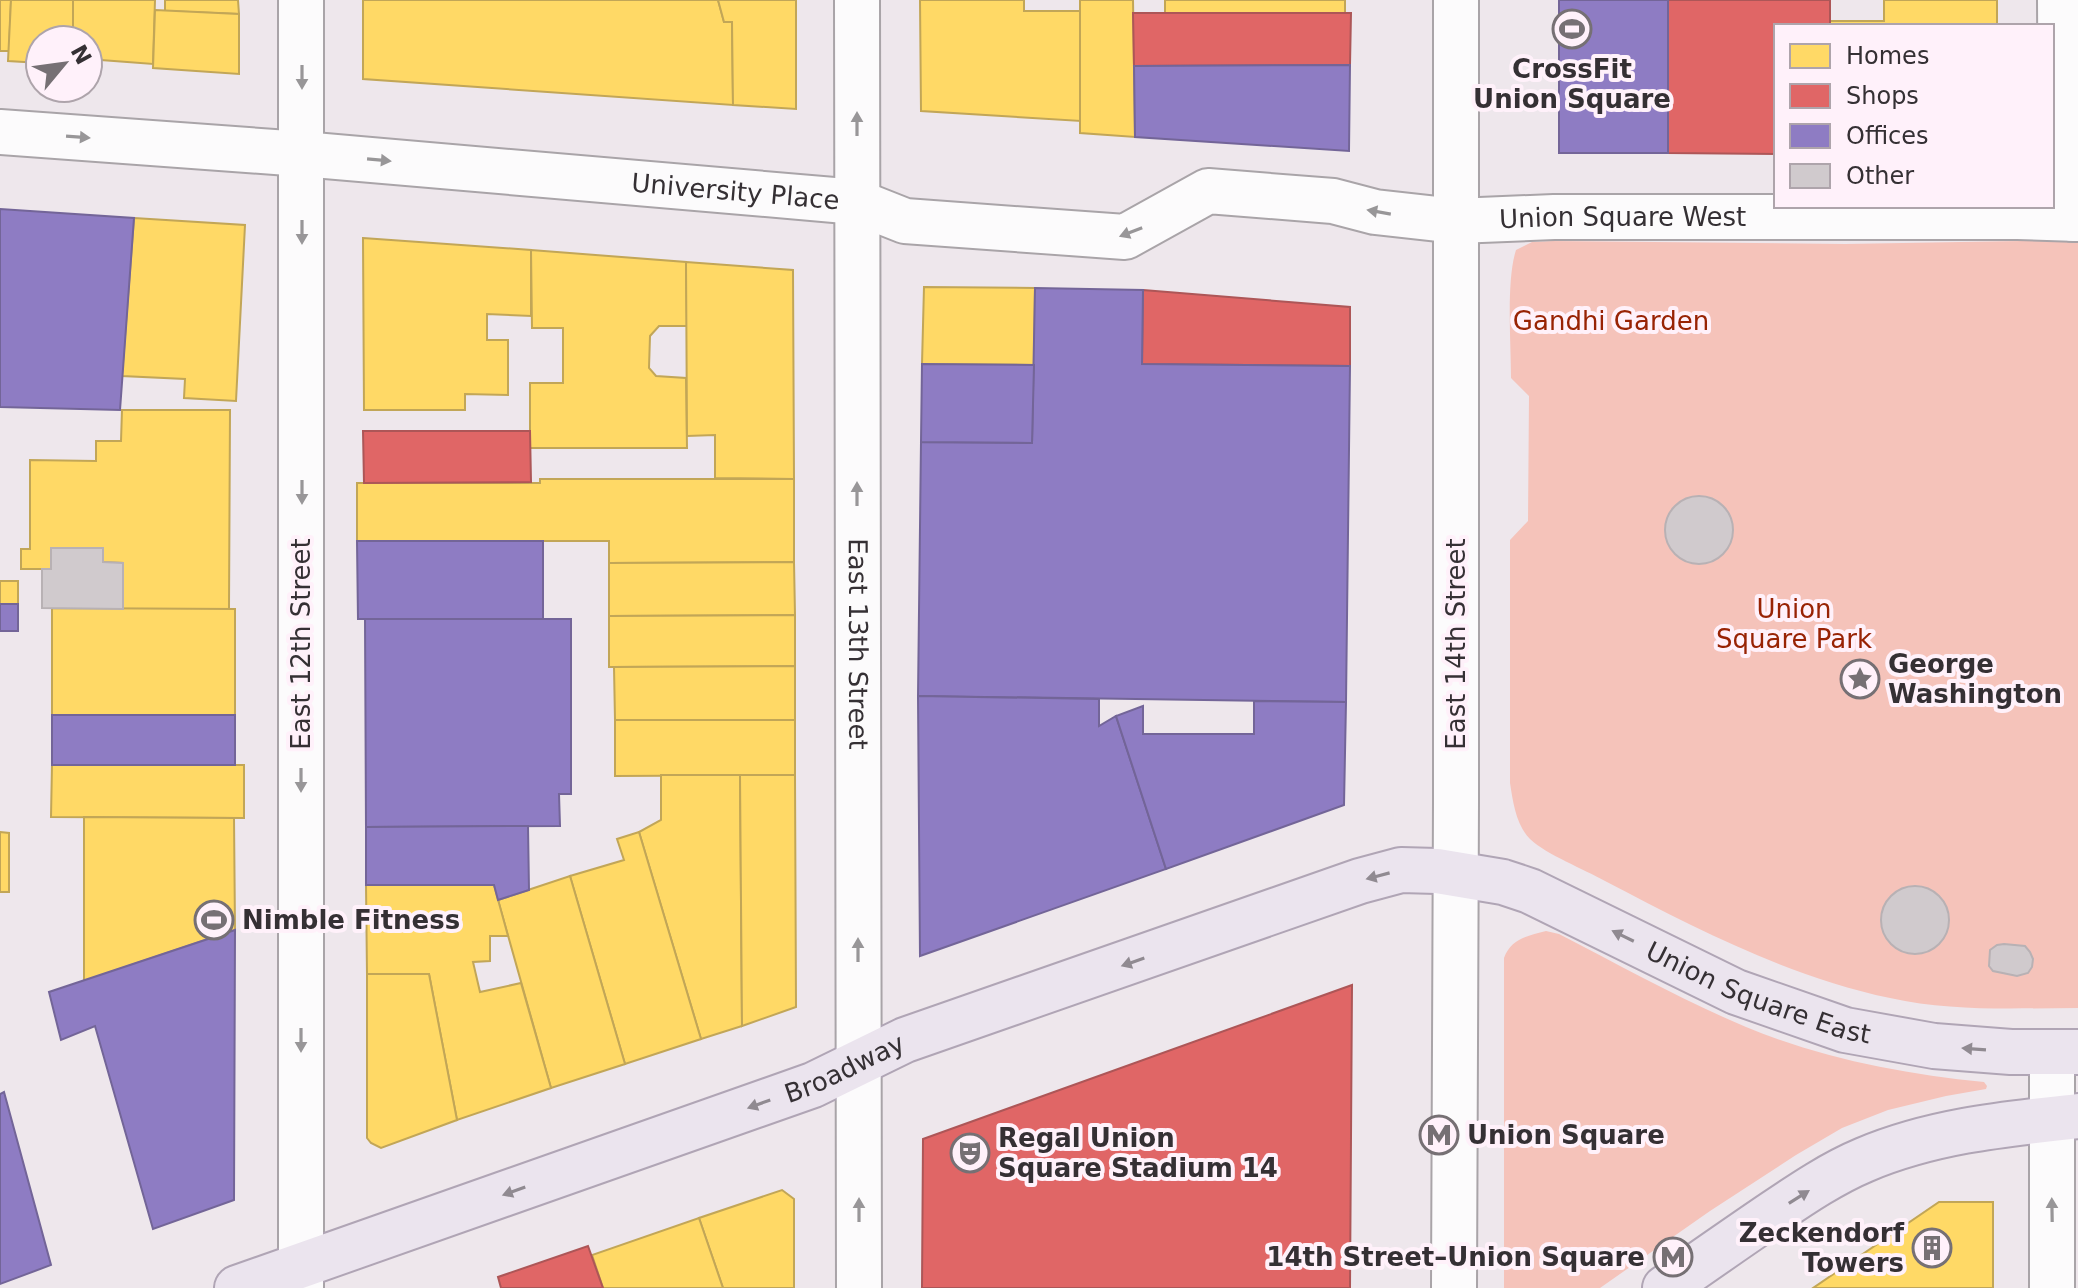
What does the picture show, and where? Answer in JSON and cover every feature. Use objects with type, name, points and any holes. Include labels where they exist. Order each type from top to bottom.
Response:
[{"type":"main road","name":"Broadway","points":[[237,1288],[301,1277],[813,1085],[905,1040],[1360,881],[1401,870],[1455,873]]},
{"type":"main road","name":"Union Square East","points":[[1455,873],[1503,882],[1530,891],[1736,992],[1845,1030],[1934,1046],[2011,1052],[2065,1052]]},
{"type":"main road","points":[[1665,1288],[1788,1204],[1861,1161],[1942,1135],[2065,1117]]},
{"type":"street","name":"East 12th Street","points":[[301,0],[301,1277]]},
{"type":"street","name":"East 13th Street","points":[[857,0],[859,1288]]},
{"type":"street","name":"East 14th Street","points":[[1454,1288],[1456,0]]},
{"type":"street","points":[[2060,0],[2061,172],[2067,208],[2076,219]]},
{"type":"street","name":"University Place","points":[[0,132],[302,154],[857,202],[905,221],[1125,237],[1208,191],[1333,201],[1375,212],[1456,221]]},
{"type":"street","name":"Union Square West","points":[[1456,221],[1569,217],[2076,219]]},
{"type":"street","points":[[2052,1288],[2065,1117],[2065,1052]]},
{"type":"green space","name":"Union Square Park","points":[[2078,240],[2078,1008],[1937,1005],[1852,989],[1779,964],[1708,933],[1556,856],[1530,839],[1518,820],[1510,783],[1510,540],[1528,521],[1529,396],[1511,378],[1510,295],[1516,250],[1532,242],[1553,241],[1845,244]]},
{"type":"green space","points":[[1546,931],[1559,934],[1698,1006],[1774,1038],[1863,1063],[1984,1082],[1986,1089],[1888,1110],[1842,1128],[1710,1211],[1600,1288],[1504,1288],[1504,958],[1515,942]]},
{"type":"building: Homes","points":[[0,0],[11,0],[9,51],[0,51]]},
{"type":"building: Homes","points":[[11,0],[73,0],[73,24],[24,24],[24,62],[8,61]]},
{"type":"building: Homes","points":[[73,0],[155,0],[153,64],[104,60],[104,24],[73,24]]},
{"type":"building: Homes","points":[[165,0],[238,0],[239,14],[165,11]]},
{"type":"building: Homes","points":[[363,0],[718,0],[724,22],[732,22],[733,105],[363,79]]},
{"type":"building: Homes","points":[[718,0],[796,0],[796,109],[733,105],[732,22],[724,22]]},
{"type":"building: Homes","points":[[920,0],[1024,0],[1024,11],[1080,11],[1081,121],[921,111]]},
{"type":"building: Homes","points":[[1080,0],[1133,0],[1135,137],[1080,133]]},
{"type":"building: Homes","points":[[1165,0],[1345,0],[1345,13],[1165,13]]},
{"type":"building: Homes","points":[[1884,0],[1997,0],[1997,24],[1830,24],[1830,21],[1884,21]]},
{"type":"building: Homes","points":[[155,10],[239,14],[239,74],[153,68]]},
{"type":"building: Homes","points":[[134,218],[245,225],[236,401],[184,398],[185,379],[122,376]]},
{"type":"building: Homes","points":[[363,238],[531,250],[531,316],[487,314],[487,340],[508,340],[508,395],[465,394],[465,410],[364,410]]},
{"type":"building: Homes","points":[[531,250],[686,262],[687,326],[659,326],[650,336],[649,368],[656,376],[686,378],[687,448],[530,448],[530,383],[563,383],[563,328],[532,328]]},
{"type":"building: Homes","points":[[686,262],[793,270],[794,479],[715,478],[715,435],[687,436]]},
{"type":"building: Homes","points":[[924,287],[1035,288],[1034,365],[922,364]]},
{"type":"building: Homes","points":[[122,410],[230,410],[229,609],[123,609],[123,563],[103,562],[103,548],[51,548],[51,569],[21,569],[21,549],[30,549],[30,460],[96,461],[96,441],[121,441]]},
{"type":"building: Homes","points":[[540,479],[794,479],[794,562],[609,563],[609,541],[357,541],[357,483],[540,483]]},
{"type":"building: Homes","points":[[794,562],[795,615],[609,616],[609,563]]},
{"type":"building: Homes","points":[[0,581],[18,581],[18,604],[0,604]]},
{"type":"building: Homes","points":[[52,608],[235,609],[235,715],[52,715]]},
{"type":"building: Homes","points":[[795,615],[795,666],[609,667],[609,616]]},
{"type":"building: Homes","points":[[795,666],[795,720],[615,720],[614,667]]},
{"type":"building: Homes","points":[[615,720],[795,720],[795,775],[615,776]]},
{"type":"building: Homes","points":[[52,765],[244,765],[244,818],[51,817]]},
{"type":"building: Homes","points":[[661,775],[740,775],[742,1026],[701,1039],[639,832],[661,820]]},
{"type":"building: Homes","points":[[740,775],[795,775],[796,1007],[742,1026]]},
{"type":"building: Homes","points":[[84,817],[234,818],[235,930],[84,981]]},
{"type":"building: Homes","points":[[0,832],[9,833],[9,892],[0,892]]},
{"type":"building: Homes","points":[[639,832],[701,1039],[625,1064],[570,876],[624,860],[617,839]]},
{"type":"building: Homes","points":[[570,876],[625,1064],[551,1088],[498,900]]},
{"type":"building: Homes","points":[[366,885],[494,885],[508,936],[490,936],[490,961],[473,962],[480,992],[521,983],[551,1088],[457,1120],[429,974],[367,974]]},
{"type":"building: Homes","points":[[367,974],[429,974],[457,1120],[381,1148],[367,1138]]},
{"type":"building: Homes","points":[[782,1190],[794,1199],[794,1288],[723,1288],[699,1218]]},
{"type":"building: Homes","name":"Zeckendorf Towers","points":[[1939,1202],[1993,1202],[1993,1288],[1813,1288]]},
{"type":"building: Homes","points":[[699,1218],[723,1288],[603,1288],[592,1255]]},
{"type":"building: Shops","points":[[1668,0],[1830,0],[1830,24],[1774,24],[1774,154],[1668,153]]},
{"type":"building: Shops","points":[[1133,13],[1351,13],[1350,65],[1134,66]]},
{"type":"building: Shops","points":[[1143,290],[1350,307],[1350,366],[1142,364]]},
{"type":"building: Shops","points":[[363,431],[530,431],[531,482],[364,483]]},
{"type":"building: Shops","points":[[1352,985],[1350,1288],[922,1288],[923,1139]]},
{"type":"building: Shops","points":[[588,1246],[603,1288],[501,1288],[498,1277]]},
{"type":"building: Offices","points":[[1559,0],[1668,0],[1668,153],[1559,153]]},
{"type":"building: Offices","points":[[1350,65],[1349,151],[1135,137],[1134,66]]},
{"type":"building: Offices","points":[[0,209],[134,218],[120,410],[0,407]]},
{"type":"building: Offices","points":[[1035,288],[1143,290],[1142,364],[1350,366],[1346,702],[918,696],[921,442],[1032,443]]},
{"type":"building: Offices","points":[[922,364],[1034,365],[1032,443],[921,442]]},
{"type":"building: Offices","points":[[357,541],[543,541],[543,619],[358,619]]},
{"type":"building: Offices","points":[[0,604],[18,604],[18,631],[0,631]]},
{"type":"building: Offices","points":[[365,619],[571,619],[571,794],[559,794],[560,826],[366,827]]},
{"type":"building: Offices","points":[[918,696],[1099,699],[1099,726],[1116,716],[1166,869],[920,956]]},
{"type":"building: Offices","points":[[1254,701],[1346,702],[1344,805],[1166,869],[1116,716],[1143,706],[1143,734],[1254,734]]},
{"type":"building: Offices","points":[[52,715],[235,715],[235,765],[52,765]]},
{"type":"building: Offices","points":[[528,826],[529,890],[498,900],[494,885],[366,885],[366,827]]},
{"type":"building: Offices","points":[[235,930],[234,1200],[153,1229],[95,1026],[61,1040],[49,992]]},
{"type":"building: Offices","points":[[4,1092],[51,1265],[0,1284],[0,1094]]},
{"type":"building: Other","points":[[1699,496],[1723,506],[1733,530],[1723,554],[1699,564],[1675,554],[1665,530],[1675,506]]},
{"type":"building: Other","points":[[51,548],[103,548],[103,562],[123,563],[123,609],[42,608],[42,569],[51,569]]},
{"type":"building: Other","points":[[1915,886],[1939,896],[1949,920],[1939,944],[1915,954],[1891,944],[1881,920],[1891,896]]},
{"type":"building: Other","points":[[2004,944],[2025,946],[2030,952],[2033,959],[2028,973],[2017,976],[1993,971],[1989,966],[1990,950]]},
{"type":"place","name":"CrossFit Union Square","points":[[1572,29]]},
{"type":"place","name":"George Washington","points":[[1860,679]]},
{"type":"place","name":"Nimble Fitness","points":[[214,920]]},
{"type":"place","name":"Union Square","points":[[1439,1135]]},
{"type":"place","name":"Regal Union Square Stadium 14","points":[[970,1153]]},
{"type":"place","name":"Zeckendorf Towers","points":[[1932,1248]]},
{"type":"place","name":"14th Street–Union Square","points":[[1673,1257]]},
{"type":"park label","name":"Gandhi Garden","points":[[1611,321]]}]
